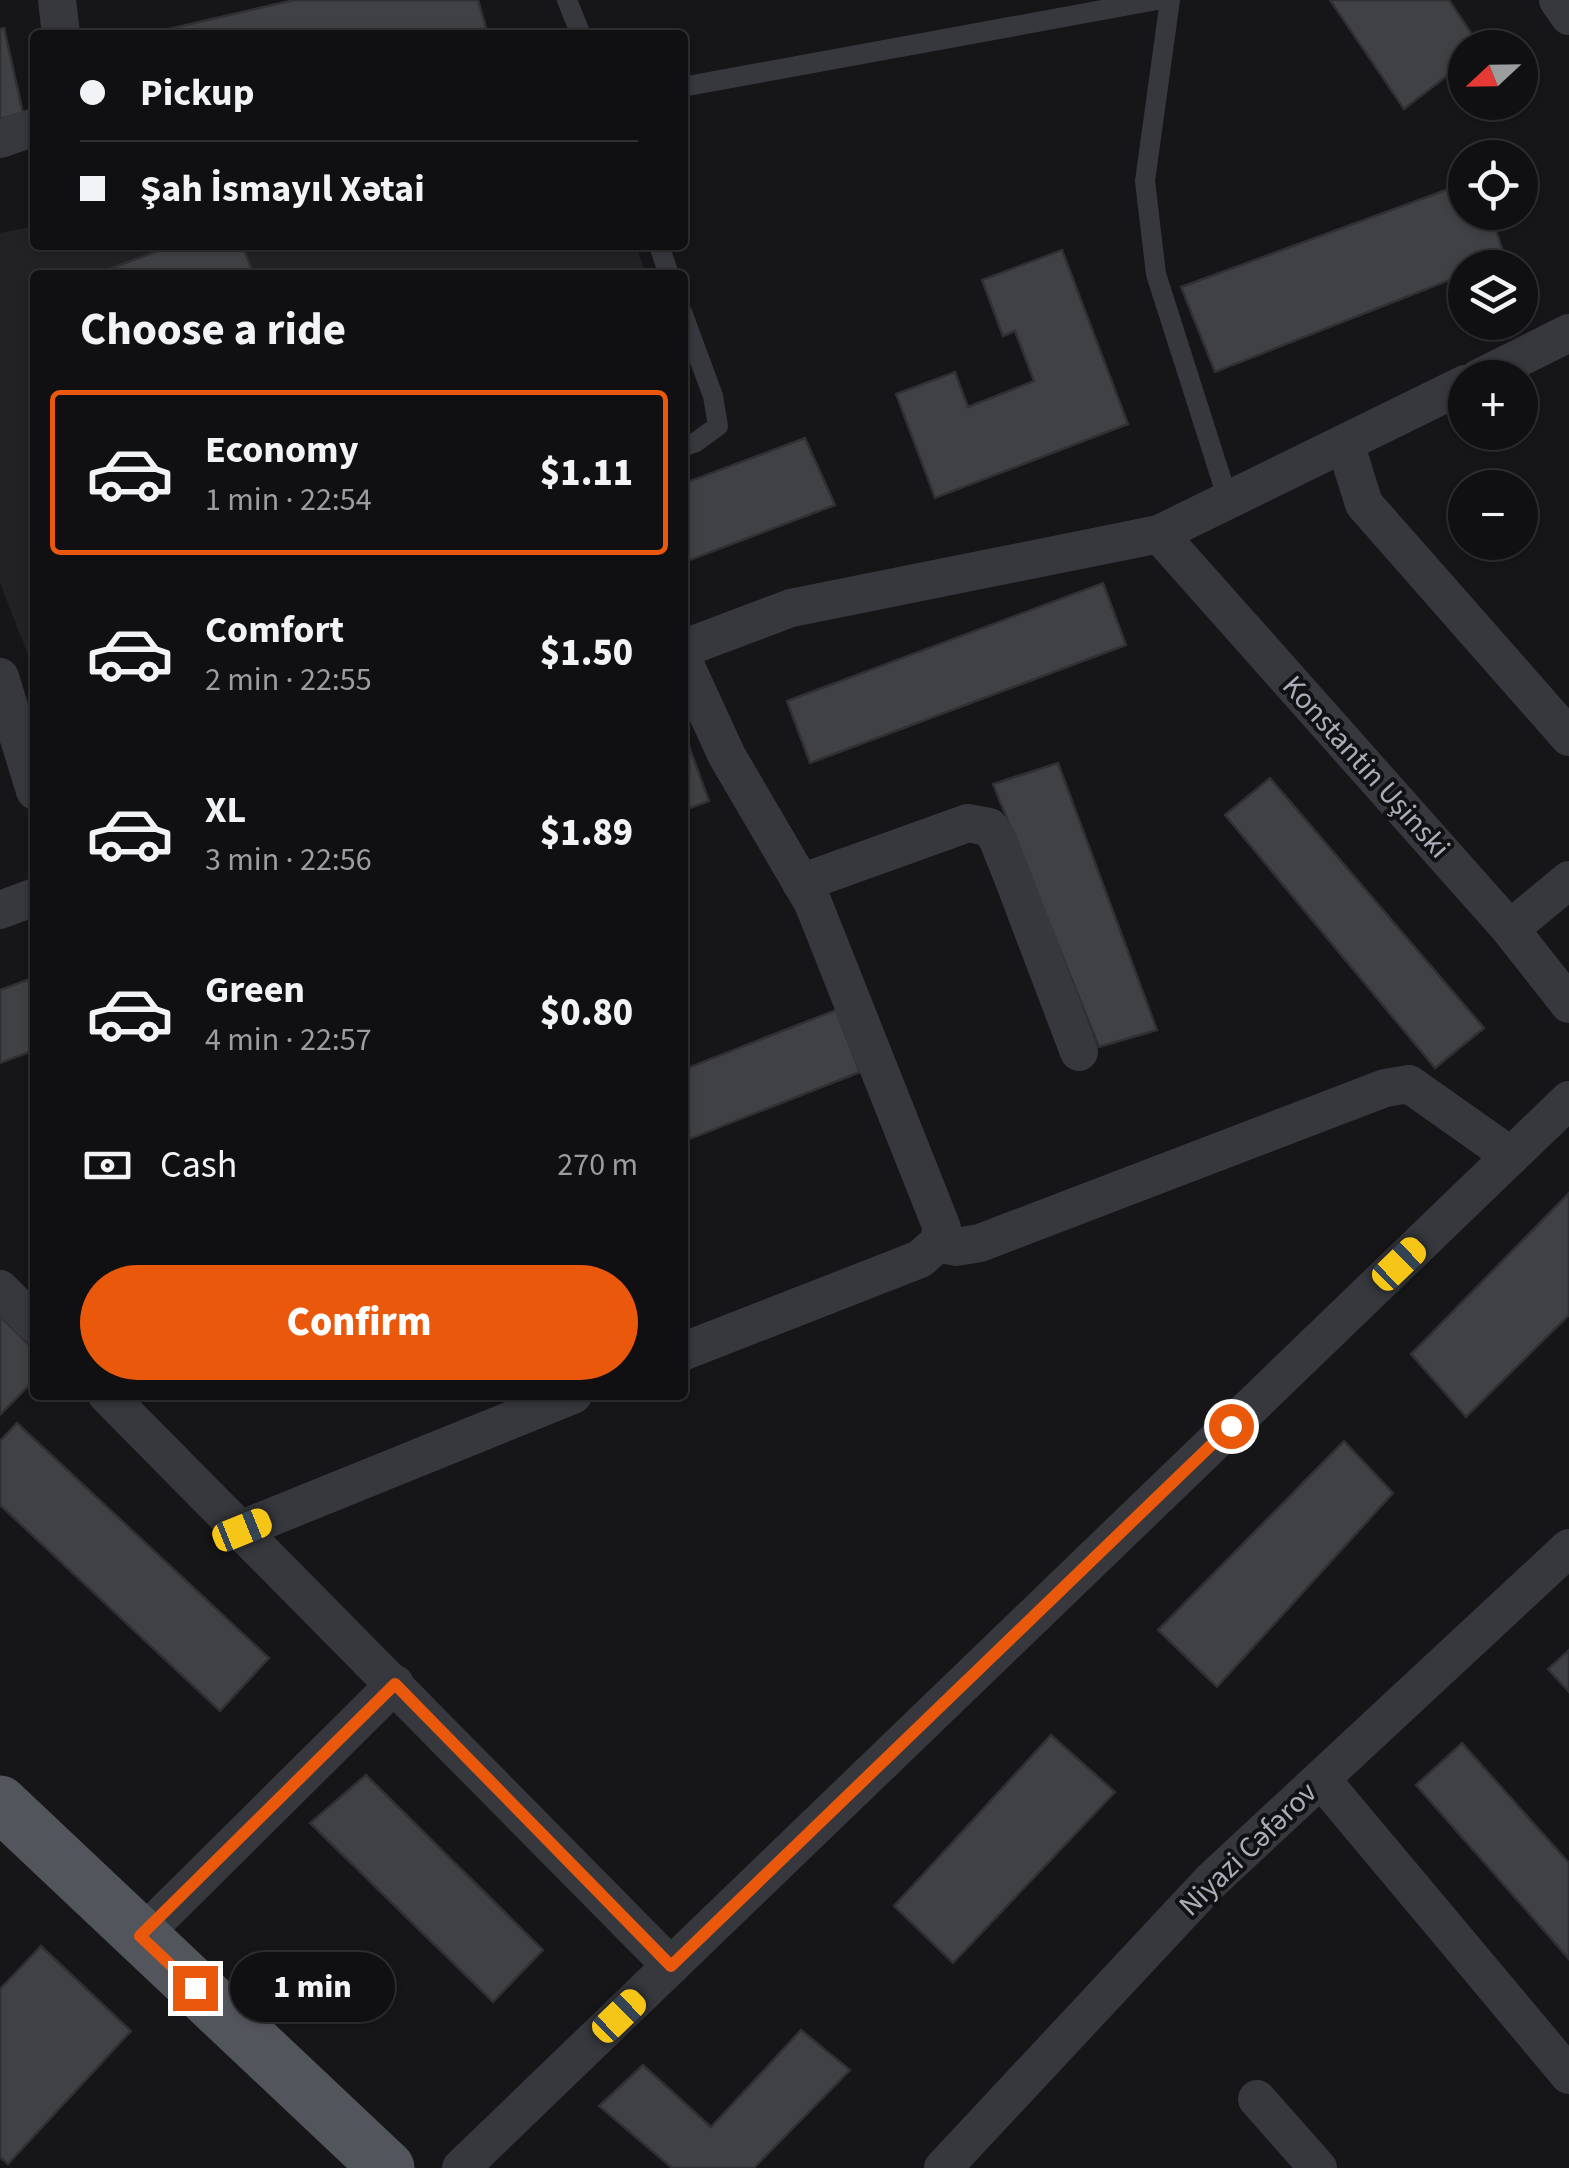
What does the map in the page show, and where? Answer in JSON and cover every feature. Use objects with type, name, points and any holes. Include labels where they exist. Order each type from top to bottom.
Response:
[{"type":"main road","points":[[0,1803],[387,2168]]},
{"type":"street","points":[[58,0],[61,30]]},
{"type":"street","points":[[1558,0],[1569,16]]},
{"type":"street","points":[[0,139],[30,129]]},
{"type":"street","points":[[1515,360],[1569,333]]},
{"type":"street","points":[[688,647],[791,608],[1160,534],[1448,392]]},
{"type":"street","points":[[1344,443],[1364,504],[1569,738]]},
{"type":"street","name":"Konstantin Uşinski","points":[[1160,534],[1510,930],[1569,1004]]},
{"type":"street","points":[[688,671],[727,756],[813,903],[942,1228],[938,1243],[920,1259],[688,1350]]},
{"type":"street","points":[[0,677],[30,775]]},
{"type":"street","points":[[801,883],[968,823],[988,828],[997,838],[1079,1052]]},
{"type":"street","points":[[1510,930],[1569,880]]},
{"type":"street","points":[[0,910],[30,899]]},
{"type":"street","points":[[938,1243],[956,1247],[980,1243],[1409,1084],[1510,1156]]},
{"type":"street","points":[[462,2168],[1569,1100]]},
{"type":"street","points":[[0,1289],[30,1319]]},
{"type":"street","points":[[112,1400],[671,1966]]},
{"type":"street","points":[[242,1530],[561,1400]]},
{"type":"street","name":"Niyazi Cəfərov","points":[[944,2168],[1211,1881],[1569,1548]]},
{"type":"street","points":[[140,1936],[395,1684]]},
{"type":"street","points":[[1321,1778],[1569,2074]]},
{"type":"street","points":[[1256,2099],[1318,2168]]},
{"type":"lane","points":[[567,0],[579,30]]},
{"type":"lane","points":[[688,86],[1157,0]]},
{"type":"lane","points":[[1170,0],[1145,181],[1156,274],[1228,500]]},
{"type":"lane","points":[[688,328],[713,396],[718,426],[688,445]]},
{"type":"shaded area","points":[[30,227],[30,250],[638,250],[644,270],[30,270],[30,660],[0,583],[0,233]]},
{"type":"building","points":[[294,0],[478,0],[487,30],[165,30]]},
{"type":"building","points":[[1330,0],[1449,0],[1469,30],[1448,30],[1448,75],[1404,109]]},
{"type":"building","points":[[4,28],[23,113],[0,119],[0,29]]},
{"type":"building","points":[[1448,189],[1448,230],[1496,230],[1502,250],[1448,250],[1448,281],[1215,372],[1181,287]]},
{"type":"building","points":[[160,250],[244,250],[252,270],[106,270]]},
{"type":"building","points":[[1062,250],[1128,424],[935,498],[896,394],[955,372],[968,407],[1034,381],[1015,331],[1003,336],[982,280]]},
{"type":"building","points":[[805,438],[835,505],[688,561],[688,482]]},
{"type":"building","points":[[1103,583],[1126,645],[810,763],[787,701]]},
{"type":"building","points":[[688,744],[709,801],[688,809]]},
{"type":"building","points":[[1058,763],[1157,1030],[1099,1047],[993,784]]},
{"type":"building","points":[[1270,778],[1484,1028],[1435,1068],[1225,815]]},
{"type":"building","points":[[30,979],[30,1052],[0,1063],[0,990]]},
{"type":"building","points":[[836,1010],[860,1072],[688,1140],[688,1068]]},
{"type":"building","points":[[1569,1193],[1569,1315],[1466,1417],[1411,1354]]},
{"type":"building","points":[[0,1316],[30,1346],[30,1384],[0,1415]]},
{"type":"building","points":[[17,1423],[269,1658],[220,1711],[0,1505],[0,1441]]},
{"type":"building","points":[[1344,1441],[1393,1493],[1217,1687],[1158,1630]]},
{"type":"building","points":[[1569,1650],[1569,1692],[1548,1669]]},
{"type":"building","points":[[1051,1735],[1115,1792],[953,1963],[894,1906]]},
{"type":"building","points":[[1462,1743],[1569,1863],[1569,1959],[1416,1785]]},
{"type":"building","points":[[366,1775],[543,1950],[493,2002],[310,1823]]},
{"type":"building","points":[[41,1946],[131,2031],[8,2164],[0,2157],[0,1989]]},
{"type":"building","points":[[801,2030],[850,2070],[754,2168],[672,2168],[599,2106],[643,2065],[711,2127]]},
{"type":"route","points":[[195,1988],[140,1936],[395,1684],[671,1966],[1231,1426]]}]
